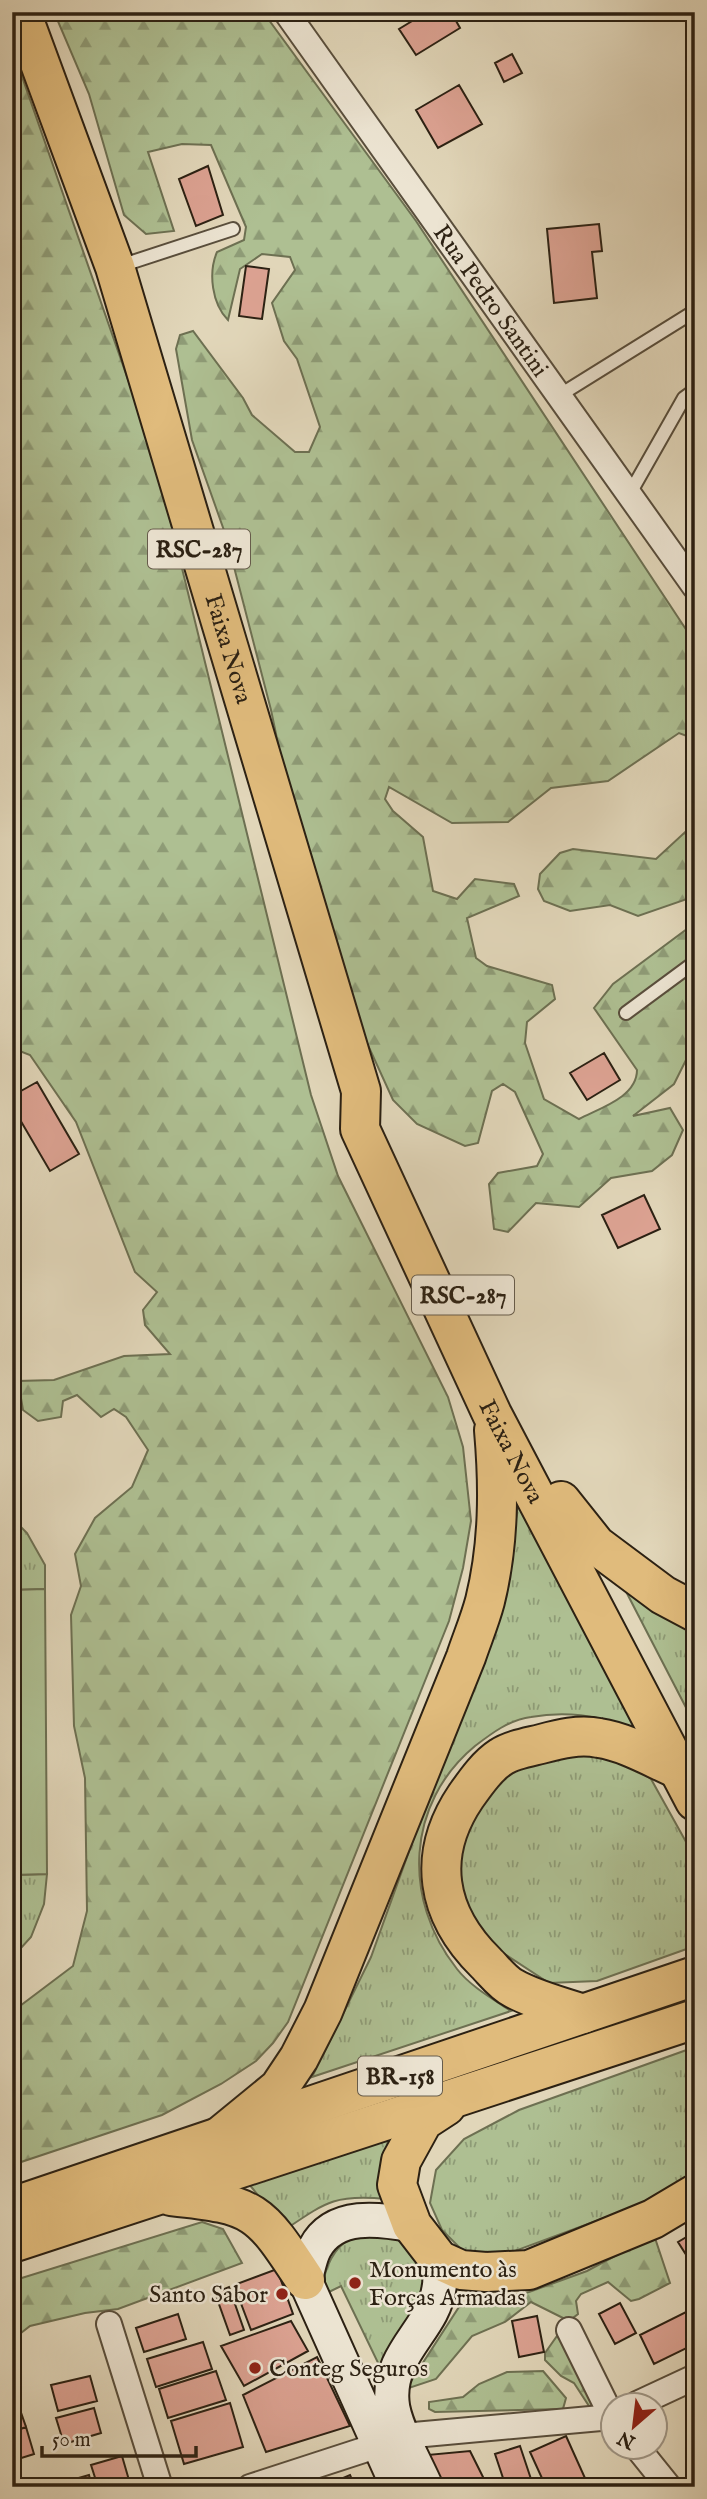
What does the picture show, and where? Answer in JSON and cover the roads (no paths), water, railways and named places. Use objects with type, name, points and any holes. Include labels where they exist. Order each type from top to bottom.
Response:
[{"type":"highway","name":"Faixa Nova","points":[[21,12],[115,267],[361,1091],[360,1129],[492,1413],[689,1776]]},
{"type":"highway","name":"Faixa Nova","points":[[361,1091],[380,1116],[689,1776]]},
{"type":"highway","points":[[218,2138],[279,2088],[299,2058],[323,2011],[466,1657],[484,1603],[497,1529],[497,1473],[492,1413]]},
{"type":"highway","points":[[561,1501],[596,1545],[663,1595],[695,1612]]},
{"type":"highway","points":[[583,2014],[511,1988],[477,1954],[457,1928],[445,1898],[440,1871],[442,1848],[449,1826],[472,1787],[502,1756],[565,1737],[598,1738],[630,1748],[689,1776]]},
{"type":"highway","name":"BR-158","points":[[12,2207],[687,1979]]},
{"type":"highway","name":"BR-158","points":[[12,2243],[695,2019]]},
{"type":"highway","points":[[460,2096],[423,2121],[401,2161],[397,2185],[412,2225],[439,2260],[461,2270],[530,2270],[653,2219],[695,2194]]},
{"type":"highway","points":[[162,2195],[239,2206],[262,2220],[277,2237],[305,2280]]},
{"type":"street","name":"Rua Pedro Santini","points":[[286,12],[695,587]]},
{"type":"street","points":[[412,2225],[383,2220],[361,2220],[342,2225],[315,2246],[305,2280],[391,2440],[426,2487]]},
{"type":"street","points":[[398,2487],[391,2440],[393,2380],[402,2356],[432,2309],[439,2288],[439,2260]]},
{"type":"street","points":[[109,2324],[160,2487]]},
{"type":"street","points":[[569,2330],[599,2390]]},
{"type":"street","points":[[666,2390],[695,2376]]},
{"type":"street","points":[[250,2487],[391,2440],[598,2418]]},
{"type":"street","points":[[647,2460],[669,2487]]},
{"type":"lane","points":[[115,267],[233,229]]},
{"type":"lane","points":[[560,395],[695,311]]},
{"type":"lane","points":[[629,495],[684,398],[695,390]]},
{"type":"lane","points":[[626,1013],[695,962]]},
{"type":"place","name":"Monumento às Forças Armadas","points":[[355,2283]]},
{"type":"place","name":"Santo Sabor","points":[[282,2294]]},
{"type":"place","name":"Conteg Seguros","points":[[255,2368]]}]
